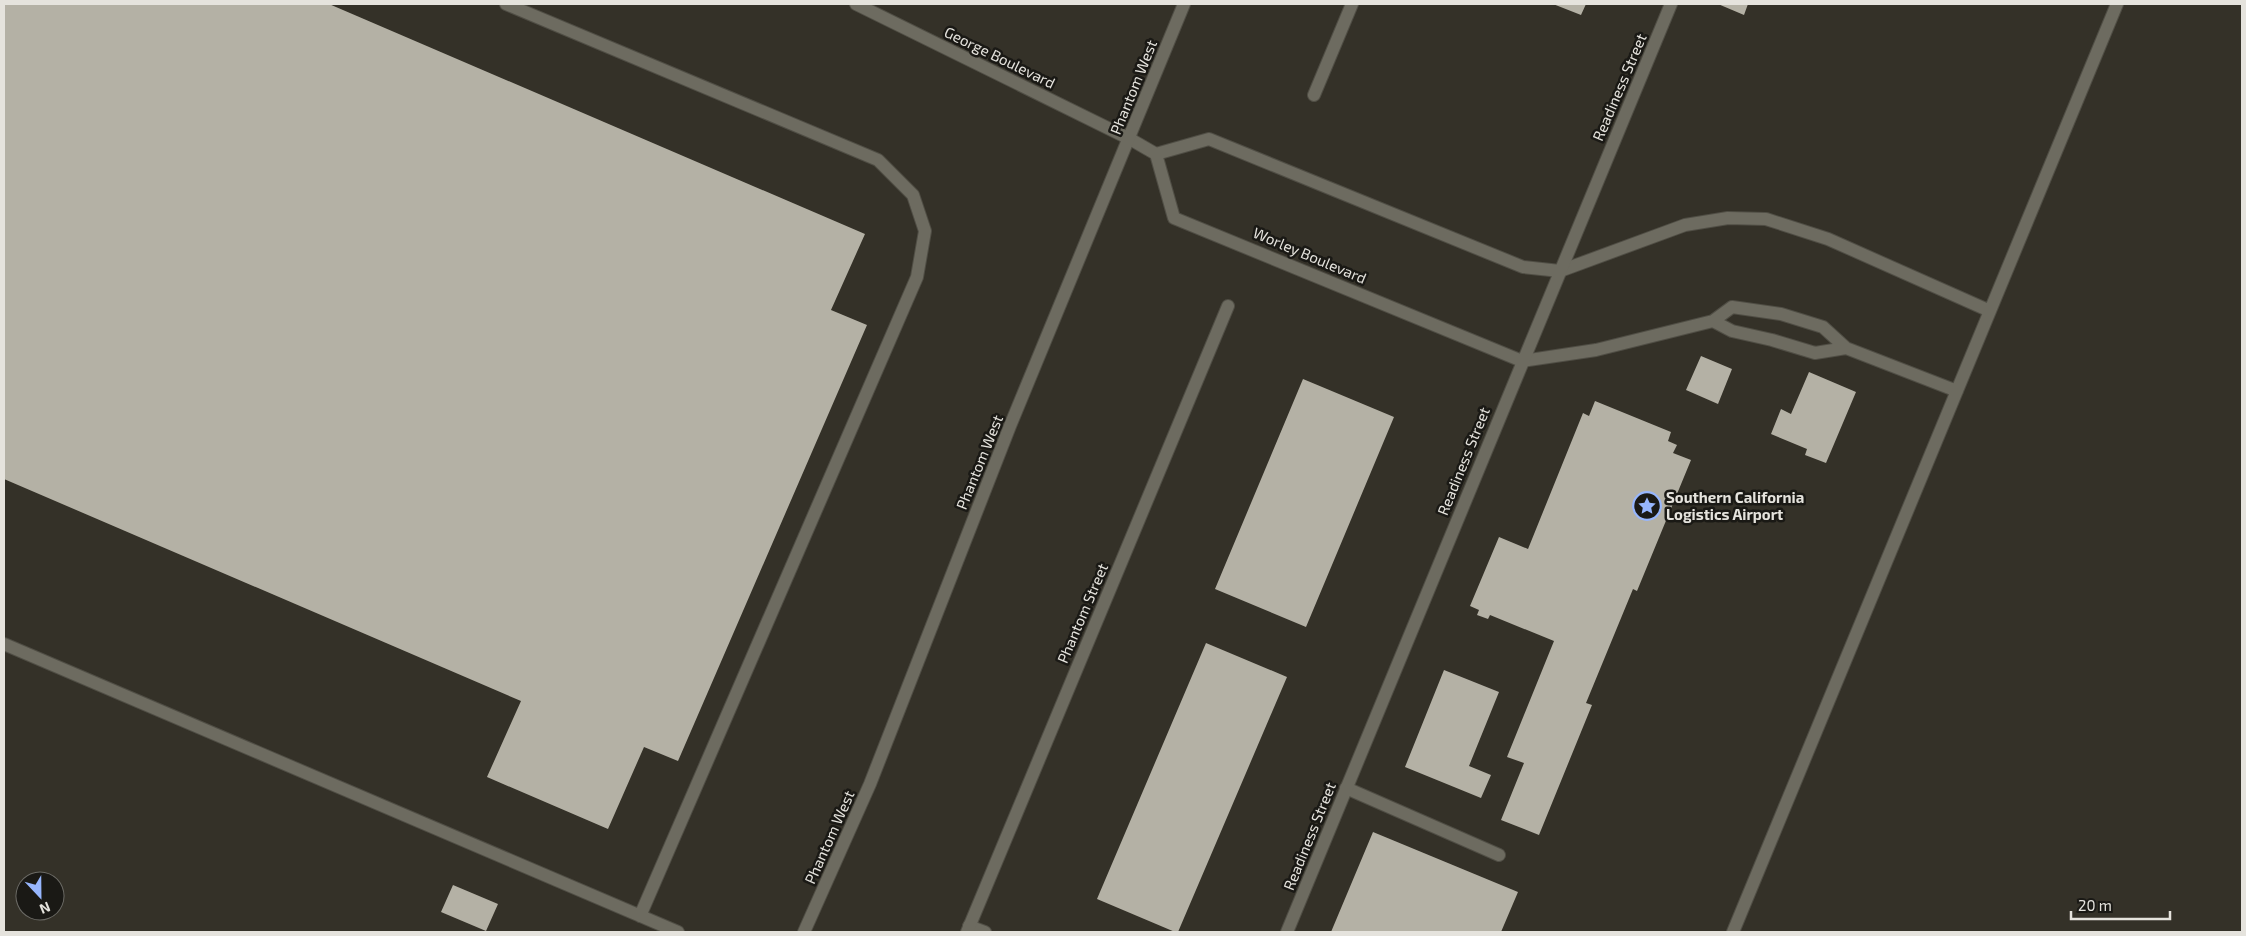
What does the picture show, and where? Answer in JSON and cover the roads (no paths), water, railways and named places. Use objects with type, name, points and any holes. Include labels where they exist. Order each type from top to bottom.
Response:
[{"type":"street","points":[[506,4],[878,160],[914,195],[925,231],[918,276],[640,916]]},
{"type":"street","name":"George Boulevard","points":[[856,4],[1130,139]]},
{"type":"street","name":"Phantom West","points":[[804,932],[870,784],[1010,426],[1130,139],[1184,4]]},
{"type":"street","points":[[1314,95],[1352,4]]},
{"type":"street","name":"Readiness Street","points":[[1288,932],[1522,361],[1671,4]]},
{"type":"street","points":[[1733,932],[2117,4]]},
{"type":"street","points":[[1130,139],[1156,154],[1209,139],[1523,267],[1560,271],[1685,225],[1728,218],[1766,220],[1828,239],[1916,280],[1990,311]]},
{"type":"street","name":"Worley Boulevard","points":[[1156,154],[1174,218],[1522,361]]},
{"type":"street","name":"Phantom Street","points":[[968,929],[1228,306]]},
{"type":"street","points":[[1522,361],[1596,350],[1713,321],[1732,307],[1781,314],[1823,327],[1846,348],[1957,391]]},
{"type":"street","points":[[1713,321],[1732,330],[1815,353],[1846,348]]},
{"type":"street","points":[[4,644],[678,932]]},
{"type":"street","points":[[1346,788],[1499,856]]},
{"type":"street","points":[[968,929],[986,932]]},
{"type":"place","name":"Southern California Logistics Airport","points":[[1647,506]]}]
